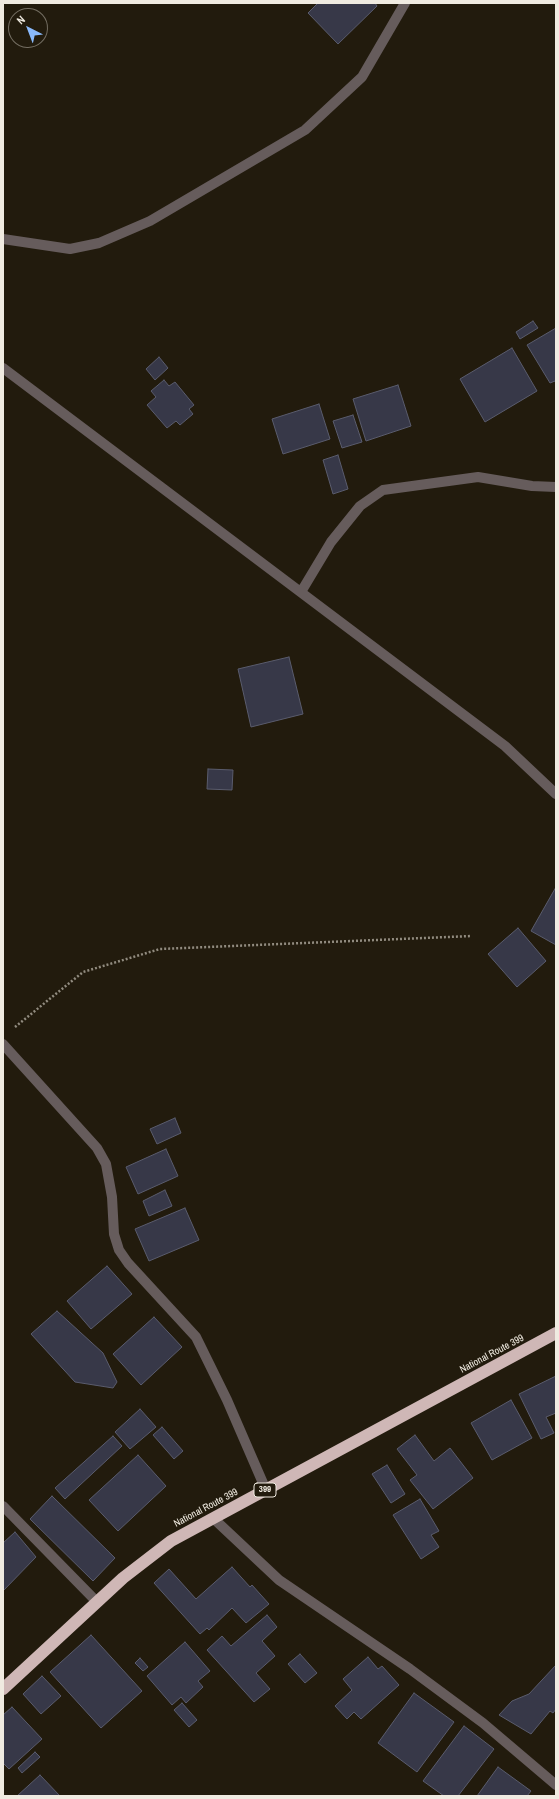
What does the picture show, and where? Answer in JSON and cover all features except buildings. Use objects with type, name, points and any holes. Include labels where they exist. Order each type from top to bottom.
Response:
[{"type":"highway","name":"National Route 399","points":[[3,1689],[123,1578],[171,1541],[556,1333]]},
{"type":"street","points":[[3,239],[70,249],[99,243],[157,217],[305,130],[362,77],[405,3]]},
{"type":"street","points":[[3,368],[505,746],[556,794]]},
{"type":"street","points":[[300,592],[330,542],[360,506],[383,490],[478,477],[532,486],[556,487]]},
{"type":"street","points":[[3,1044],[97,1148],[106,1164],[112,1197],[114,1234],[119,1250],[128,1263],[196,1337],[266,1490]]},
{"type":"street","points":[[3,1506],[97,1602]]},
{"type":"street","points":[[213,1518],[279,1580],[410,1670],[483,1723],[556,1785]]},
{"type":"path","points":[[14,1027],[82,972],[160,949],[471,936]]}]
